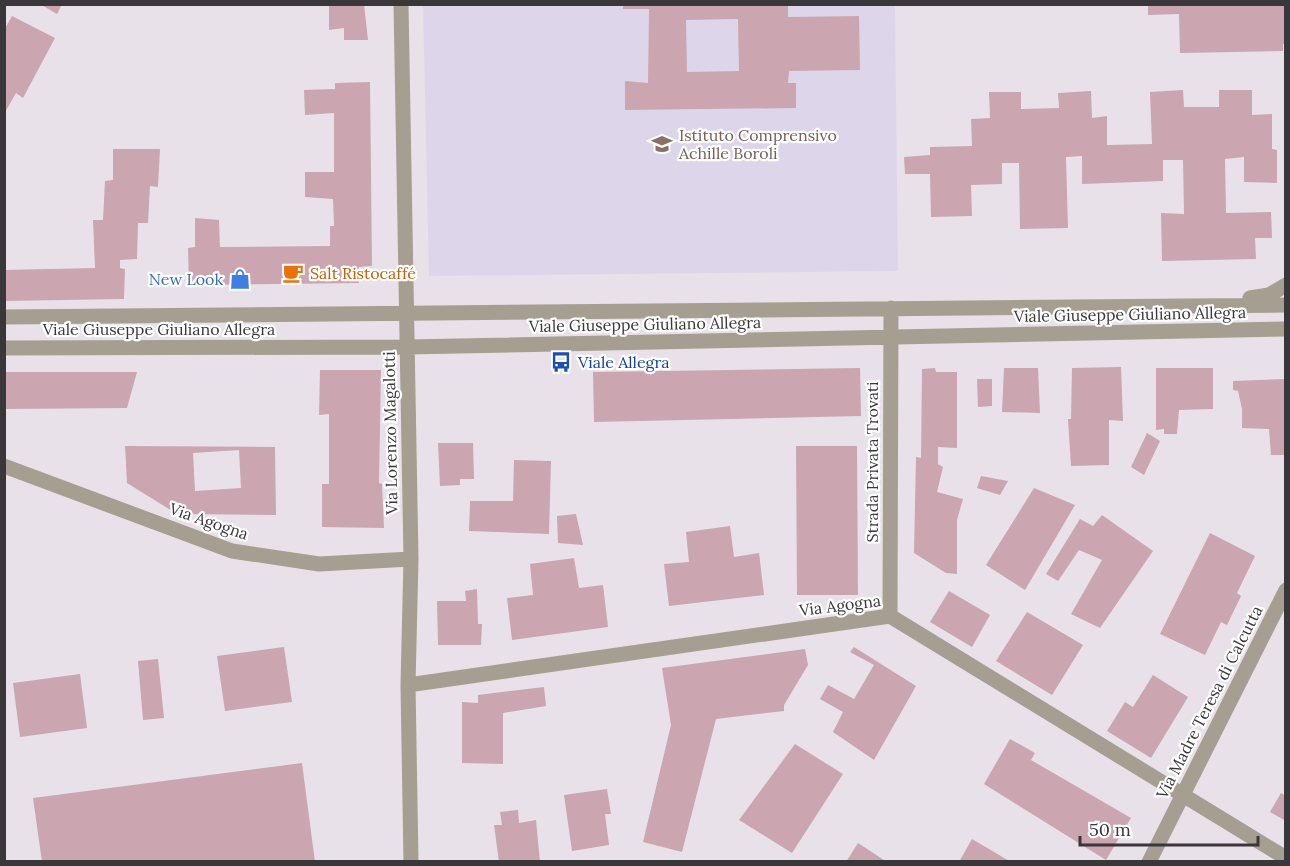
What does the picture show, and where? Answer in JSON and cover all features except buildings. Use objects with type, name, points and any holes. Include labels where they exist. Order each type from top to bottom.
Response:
[{"type":"street","name":"Via Lorenzo Magalotti","points":[[401,4],[411,559],[408,685],[411,861]]},
{"type":"street","points":[[1220,306],[1236,299],[1269,295],[1286,285]]},
{"type":"street","name":"Viale Giuseppe Giuliano Allegra","points":[[4,317],[1286,305]]},
{"type":"street","name":"Strada Privata Trovati","points":[[890,616],[891,308]]},
{"type":"street","name":"Viale Giuseppe Giuliano Allegra","points":[[4,348],[407,347],[1286,329]]},
{"type":"street","name":"Via Agogna","points":[[4,466],[232,551],[319,564],[411,559]]},
{"type":"street","name":"Via Madre Teresa di Calcutta","points":[[1149,861],[1286,590]]},
{"type":"street","name":"Via Agogna","points":[[408,685],[890,616],[1286,858]]},
{"type":"shaded area","name":"Istituto Comprensivo Achille Boroli","points":[[423,5],[895,5],[898,271],[429,276]]},
{"type":"place","name":"Istituto Comprensivo Achille Boroli","points":[[662,144]]},
{"type":"place","name":"Salt Ristocaffé","points":[[293,273]]},
{"type":"place","name":"New Look","points":[[240,279]]},
{"type":"place","name":"Viale Allegra","points":[[561,362]]}]
